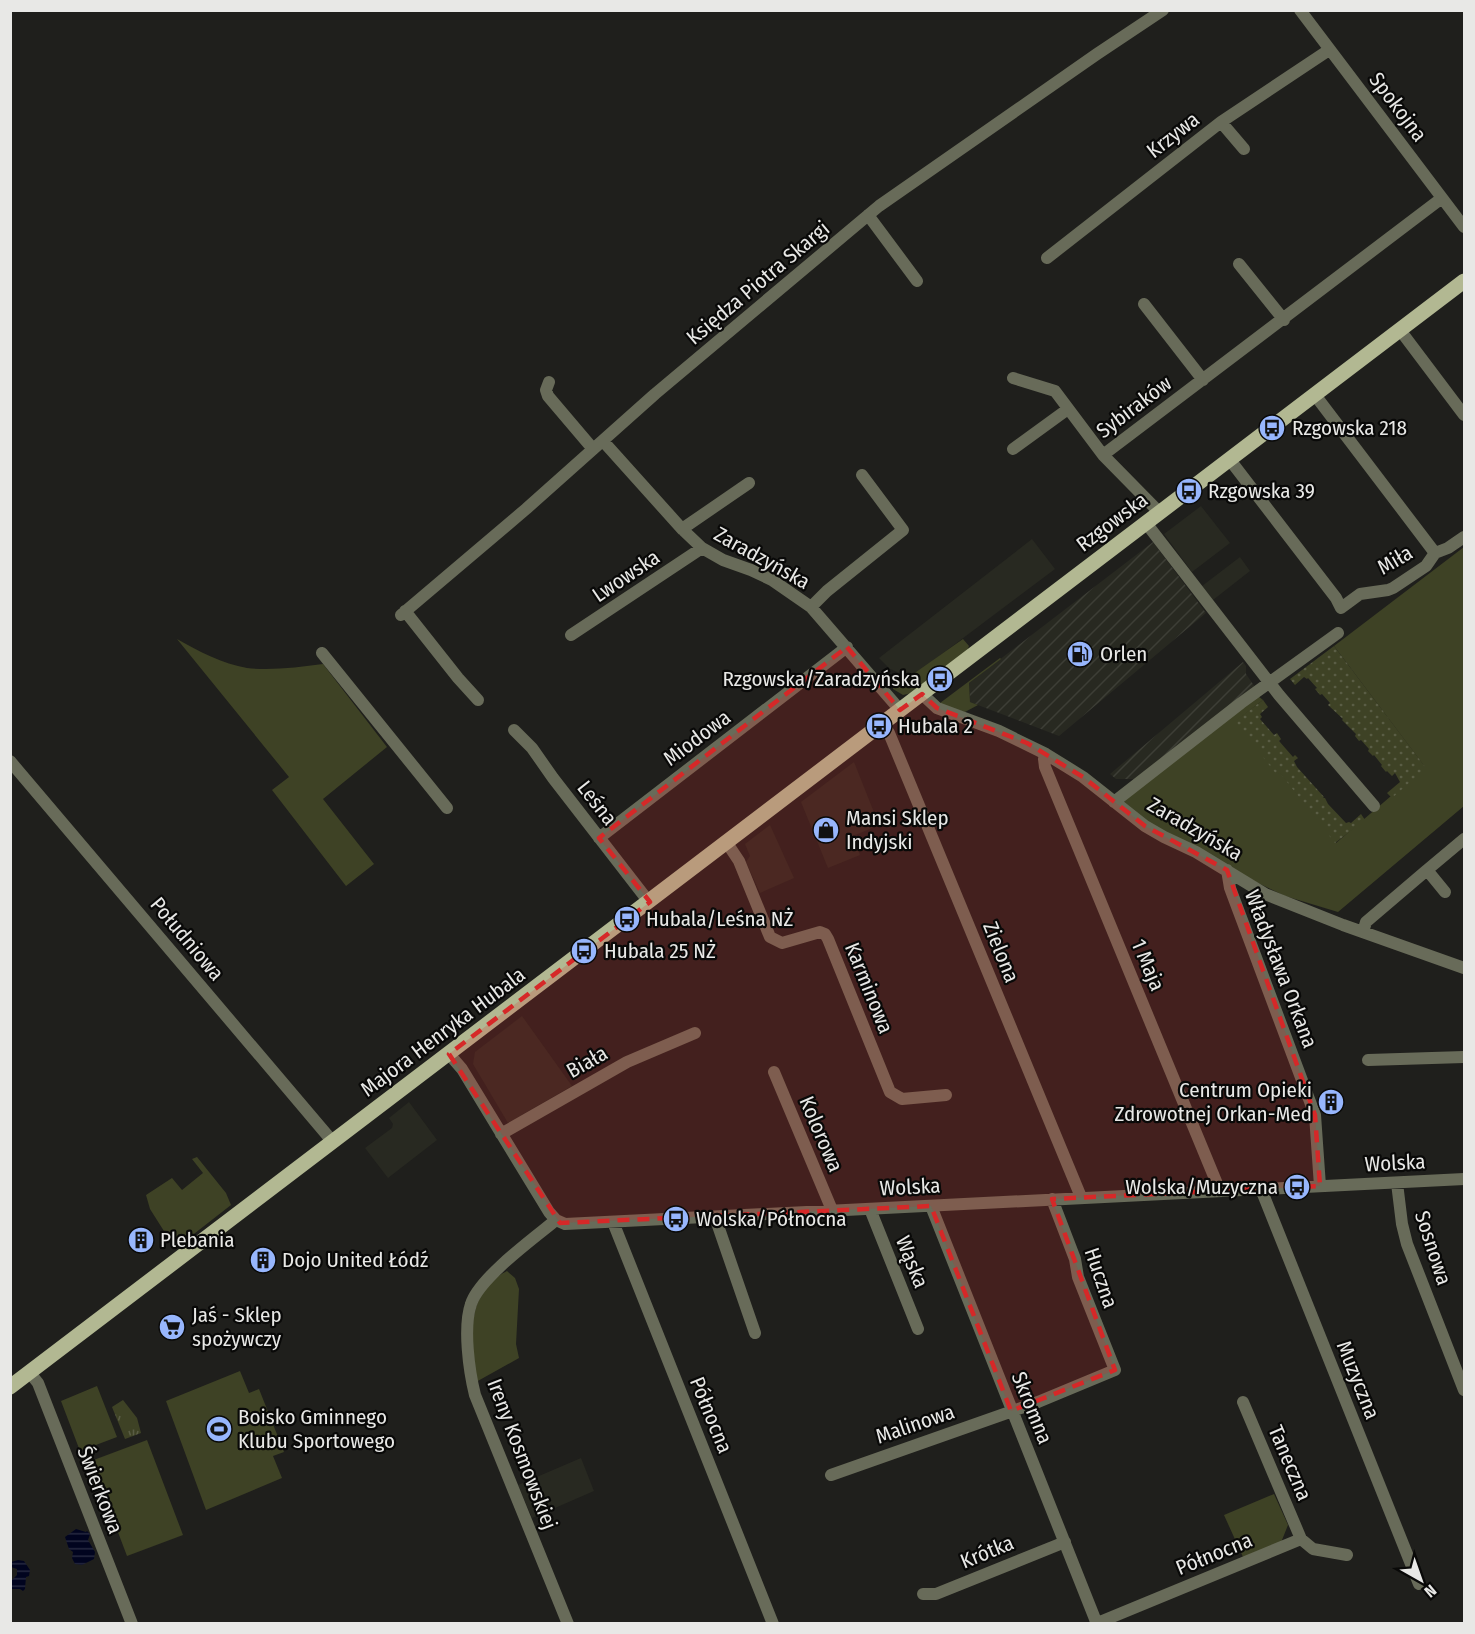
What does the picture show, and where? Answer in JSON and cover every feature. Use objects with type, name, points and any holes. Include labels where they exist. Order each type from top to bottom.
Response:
[{"type":"main road","name":"Rzgowska","points":[[900,710],[1464,281]]},
{"type":"main road","name":"Majora Henryka Hubala","points":[[10,1387],[900,710]]},
{"type":"street","name":"Księdza Piotra Skargi","points":[[478,700],[403,613],[664,387],[868,215],[1163,10]]},
{"type":"street","name":"Spokojna","points":[[1300,10],[1464,228]]},
{"type":"street","name":"Krzywa","points":[[1047,258],[1221,122],[1329,50]]},
{"type":"street","points":[[1221,122],[1244,148]]},
{"type":"street","name":"Sybiraków","points":[[1013,378],[1055,391],[1103,455],[1442,198]]},
{"type":"street","points":[[868,215],[917,281]]},
{"type":"street","points":[[1239,264],[1284,320]]},
{"type":"street","name":"Sybiraków","points":[[1144,304],[1203,380]]},
{"type":"street","points":[[1400,330],[1464,415]]},
{"type":"street","points":[[549,382],[546,390],[548,396],[593,449]]},
{"type":"street","points":[[1315,395],[1436,553]]},
{"type":"street","points":[[1014,449],[1068,409]]},
{"type":"street","name":"Zaradzyńska","points":[[603,441],[682,530],[702,548],[723,560],[772,580],[811,607],[900,710]]},
{"type":"street","points":[[1103,455],[1160,513]]},
{"type":"street","name":"Miła","points":[[1230,460],[1336,598],[1341,608],[1360,594],[1393,588],[1426,566],[1436,553],[1464,537]]},
{"type":"street","points":[[811,607],[827,591],[903,530],[862,475]]},
{"type":"street","points":[[682,530],[749,483]]},
{"type":"street","points":[[1146,523],[1269,683],[1374,806]]},
{"type":"street","name":"Lwowska","points":[[571,635],[702,548]]},
{"type":"street","points":[[1114,802],[1241,702],[1338,633]]},
{"type":"street","name":"Miodowa","points":[[599,838],[847,647]]},
{"type":"street","points":[[322,653],[447,808]]},
{"type":"street","name":"Zaradzyńska","points":[[922,694],[937,708],[1017,739],[1046,754],[1083,777],[1164,837],[1196,852],[1265,894],[1464,968]]},
{"type":"street","name":"Zielona","points":[[882,724],[893,744],[1081,1197]]},
{"type":"street","name":"Leśna","points":[[514,730],[531,748],[650,902]]},
{"type":"street","name":"1 Maja","points":[[1046,754],[1045,767],[1220,1191]]},
{"type":"street","name":"Południowa","points":[[10,761],[333,1142]]},
{"type":"street","points":[[1363,932],[1366,922],[1464,839]]},
{"type":"street","name":"Karminowa","points":[[727,843],[739,861],[770,937],[782,943],[820,932],[825,934],[890,1092],[906,1099],[946,1095]]},
{"type":"street","name":"Władysława Orkana","points":[[1227,870],[1230,888],[1315,1115],[1320,1186]]},
{"type":"street","points":[[1427,870],[1445,892]]},
{"type":"street","name":"Biała","points":[[501,1134],[627,1062],[695,1033]]},
{"type":"street","points":[[449,1054],[462,1070],[556,1220]]},
{"type":"street","points":[[1368,1060],[1464,1057]]},
{"type":"street","name":"Kolorowa","points":[[774,1072],[832,1210]]},
{"type":"street","name":"Wolska","points":[[556,1220],[566,1224],[613,1222],[1464,1179]]},
{"type":"street","name":"Sosnowa","points":[[1397,1183],[1407,1244],[1464,1390]]},
{"type":"street","name":"Muzyczna","points":[[1261,1189],[1419,1584]]},
{"type":"street","name":"Huczna","points":[[1052,1199],[1075,1259],[1078,1277],[1115,1370]]},
{"type":"street","name":"Skromna","points":[[931,1206],[1096,1623]]},
{"type":"street","name":"Wąska","points":[[870,1209],[918,1329]]},
{"type":"street","points":[[715,1217],[755,1333]]},
{"type":"street","name":"Ireny Kosmowskiej","points":[[556,1220],[488,1278],[471,1302],[467,1325],[470,1370],[475,1395],[568,1623]]},
{"type":"street","name":"Północna","points":[[613,1222],[773,1623]]},
{"type":"street","name":"Malinowa","points":[[831,1474],[1064,1392],[1115,1370]]},
{"type":"street","name":"Świerkowa","points":[[30,1373],[38,1383],[132,1623]]},
{"type":"street","name":"Taneczna","points":[[1243,1402],[1301,1539]]},
{"type":"street","points":[[1301,1539],[1313,1549],[1347,1555]]},
{"type":"street","name":"Północna","points":[[1096,1623],[1301,1539]]},
{"type":"street","name":"Krótka","points":[[923,1594],[936,1594],[1065,1542]]},
{"type":"highlighted area","points":[[847,647],[900,710],[922,694],[937,708],[1027,743],[1083,777],[1145,826],[1227,870],[1315,1115],[1320,1186],[1052,1199],[1115,1370],[1011,1411],[931,1206],[560,1223],[449,1054],[650,902],[599,838]]},
{"type":"shaded area","points":[[1201,506],[1230,543],[1192,572],[1164,534]]},
{"type":"shaded area","points":[[1032,539],[1055,569],[909,677],[890,669],[879,658]]},
{"type":"shaded area","points":[[1153,542],[1206,613],[1059,736],[970,702],[969,683]]},
{"type":"shaded area","points":[[1240,557],[1250,571],[1213,600],[1202,586]]},
{"type":"shaded area","points":[[1243,662],[1246,666],[1246,674],[1255,687],[1134,779],[1116,779],[1110,774]]},
{"type":"shaded area","points":[[854,762],[879,825],[853,836],[860,855],[828,868],[801,802]]},
{"type":"shaded area","points":[[770,825],[794,878],[760,893],[746,862],[750,856],[745,844]]},
{"type":"shaded area","points":[[522,1016],[572,1086],[508,1123],[473,1064],[475,1052]]},
{"type":"shaded area","points":[[409,1102],[437,1140],[388,1178],[365,1148],[392,1128],[393,1124],[389,1118]]},
{"type":"shaded area","points":[[581,1458],[594,1491],[532,1518],[518,1485]]},
{"type":"green space","points":[[1464,547],[1464,806],[1338,912],[1285,896],[1256,882],[1151,826],[1123,803],[1258,696],[1263,700],[1236,721],[1336,843],[1425,767],[1334,646]]},
{"type":"green space","points":[[177,639],[220,660],[247,668],[275,669],[323,664],[387,747],[323,799],[374,864],[346,886],[272,790],[289,777]]},
{"type":"green space","points":[[963,639],[969,646],[967,651],[912,693],[903,695],[893,689],[907,676],[909,677]]},
{"type":"green space","points":[[1334,646],[1426,768],[1392,798],[1387,793],[1400,782],[1395,773],[1392,776],[1386,772],[1374,755],[1368,751],[1369,749],[1361,740],[1359,741],[1356,734],[1328,705],[1330,703],[1322,694],[1320,695],[1308,678],[1304,677],[1295,685],[1290,679]]},
{"type":"green space","points":[[1000,658],[969,683],[970,702],[978,705],[965,712],[944,707],[940,703]]},
{"type":"green space","points":[[1263,700],[1268,707],[1260,714],[1262,717],[1260,719],[1274,735],[1277,733],[1281,739],[1279,741],[1293,757],[1295,755],[1298,758],[1294,761],[1297,767],[1328,804],[1346,823],[1351,823],[1361,814],[1365,820],[1335,843],[1280,773],[1277,775],[1235,721]]},
{"type":"green space","points":[[197,1157],[226,1193],[231,1205],[181,1244],[169,1239],[150,1209],[146,1195],[172,1178],[182,1190],[203,1173],[192,1159]]},
{"type":"green space","points":[[507,1271],[515,1278],[519,1289],[516,1344],[519,1358],[476,1382],[472,1335],[477,1305],[483,1292],[493,1280]]},
{"type":"green space","name":"Boisko Gminnego Klubu Sportowego","points":[[240,1371],[249,1393],[259,1389],[284,1452],[273,1456],[282,1478],[206,1510],[166,1401]]},
{"type":"green space","points":[[97,1386],[117,1437],[80,1451],[61,1401]]},
{"type":"green space","points":[[123,1400],[137,1418],[141,1433],[125,1439],[112,1407]]},
{"type":"green space","points":[[147,1440],[183,1535],[127,1556],[91,1461]]},
{"type":"green space","points":[[1274,1494],[1288,1525],[1280,1545],[1243,1557],[1224,1515]]},
{"type":"water","points":[[76,1529],[87,1531],[90,1534],[88,1540],[95,1552],[94,1559],[82,1565],[75,1564],[72,1558],[73,1552],[69,1549],[65,1537]]},
{"type":"water","points":[[24,1561],[30,1570],[23,1591],[11,1589],[11,1581],[17,1575],[17,1569],[11,1567],[11,1562]]},
{"type":"place","name":"Rzgowska 218","points":[[1272,428]]},
{"type":"place","name":"Rzgowska 39","points":[[1189,491]]},
{"type":"place","name":"Orlen","points":[[1080,654]]},
{"type":"place","name":"Rzgowska/Zaradzyńska","points":[[940,679]]},
{"type":"place","name":"Hubala 2","points":[[879,726]]},
{"type":"place","name":"Mansi Sklep Indyjski","points":[[826,830]]},
{"type":"place","name":"Hubala/Leśna NŻ","points":[[627,919]]},
{"type":"place","name":"Hubala 25 NŻ","points":[[584,951]]},
{"type":"place","name":"Centrum Opieki Zdrowotnej Orkan-Med","points":[[1331,1102]]},
{"type":"place","name":"Wolska/Muzyczna","points":[[1297,1187]]},
{"type":"place","name":"Wolska/Północna","points":[[676,1219]]},
{"type":"place","name":"Plebania","points":[[141,1240]]},
{"type":"place","name":"Dojo United Łódź","points":[[263,1260]]},
{"type":"place","name":"Jaś - Sklep spożywczy","points":[[172,1327]]},
{"type":"place","name":"Boisko Gminnego Klubu Sportowego","points":[[219,1429]]}]
